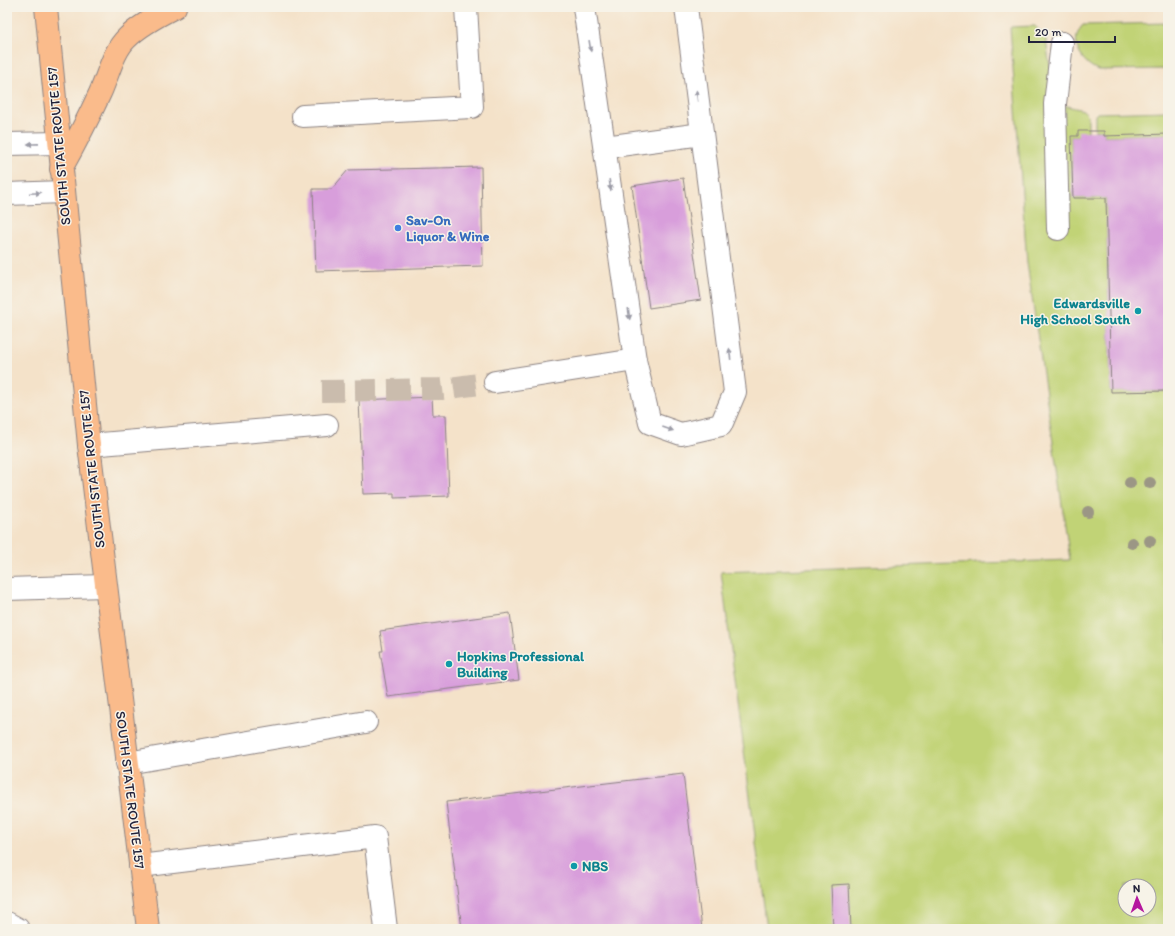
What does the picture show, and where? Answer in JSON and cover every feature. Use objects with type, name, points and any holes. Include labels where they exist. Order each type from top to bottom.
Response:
[{"type":"main road","name":"SOUTH STATE ROUTE 157","points":[[46,7],[63,192],[104,586],[148,929]]},
{"type":"main road","points":[[61,169],[86,123],[110,66],[126,39],[158,16],[175,7]]},
{"type":"street","points":[[303,116],[472,107],[466,7]]},
{"type":"street","points":[[584,7],[635,360],[650,423],[681,434],[722,426],[735,392],[686,7]]},
{"type":"street","points":[[1058,229],[1055,104],[1062,43]]},
{"type":"street","points":[[605,147],[702,134]]},
{"type":"street","points":[[7,144],[59,143]]},
{"type":"street","points":[[7,194],[63,192]]},
{"type":"street","points":[[495,382],[635,360]]},
{"type":"street","points":[[89,445],[327,425]]},
{"type":"street","points":[[7,588],[104,586]]},
{"type":"street","points":[[127,763],[366,722]]},
{"type":"street","points":[[140,866],[375,838],[386,929]]},
{"type":"street","points":[[7,923],[18,929]]},
{"type":"green space","points":[[1168,23],[1168,69],[1098,70],[1086,62],[1078,51],[1077,38],[1083,25]]},
{"type":"green space","points":[[1035,26],[1043,34],[1046,40],[1049,61],[1063,105],[1083,110],[1088,115],[1088,131],[1078,136],[1071,136],[1073,198],[1106,198],[1111,392],[1168,391],[1168,929],[767,929],[721,572],[1070,560],[1027,263],[1010,27]]},
{"type":"green space","points":[[1168,111],[1168,134],[1104,136],[1104,131],[1095,131],[1095,115],[1097,113]]},
{"type":"building","name":"Edwardsville High School South","points":[[1078,131],[1104,131],[1104,136],[1168,134],[1168,391],[1111,392],[1106,198],[1073,198],[1071,136],[1078,136]]},
{"type":"building","name":"Sav-On Liquor & Wine","points":[[481,167],[483,266],[316,271],[313,189],[332,189],[348,170]]},
{"type":"building","points":[[683,178],[701,300],[649,308],[632,186]]},
{"type":"building","points":[[432,397],[433,415],[446,415],[449,496],[394,498],[394,493],[363,494],[359,400]]},
{"type":"building","name":"Hopkins Professional Building","points":[[510,613],[519,680],[388,697],[380,651],[383,651],[380,631]]},
{"type":"building","name":"NBS","points":[[683,774],[702,929],[462,929],[446,802]]},
{"type":"building","points":[[849,884],[851,929],[833,929],[831,885]]},
{"type":"tunnel","points":[[322,391],[441,389],[495,382]]},
{"type":"place","name":"Sav-On Liquor & Wine","points":[[398,228]]},
{"type":"place","name":"Edwardsville High School South","points":[[1138,311]]},
{"type":"place","name":"Hopkins Professional Building","points":[[449,664]]},
{"type":"place","name":"NBS","points":[[574,866]]}]
